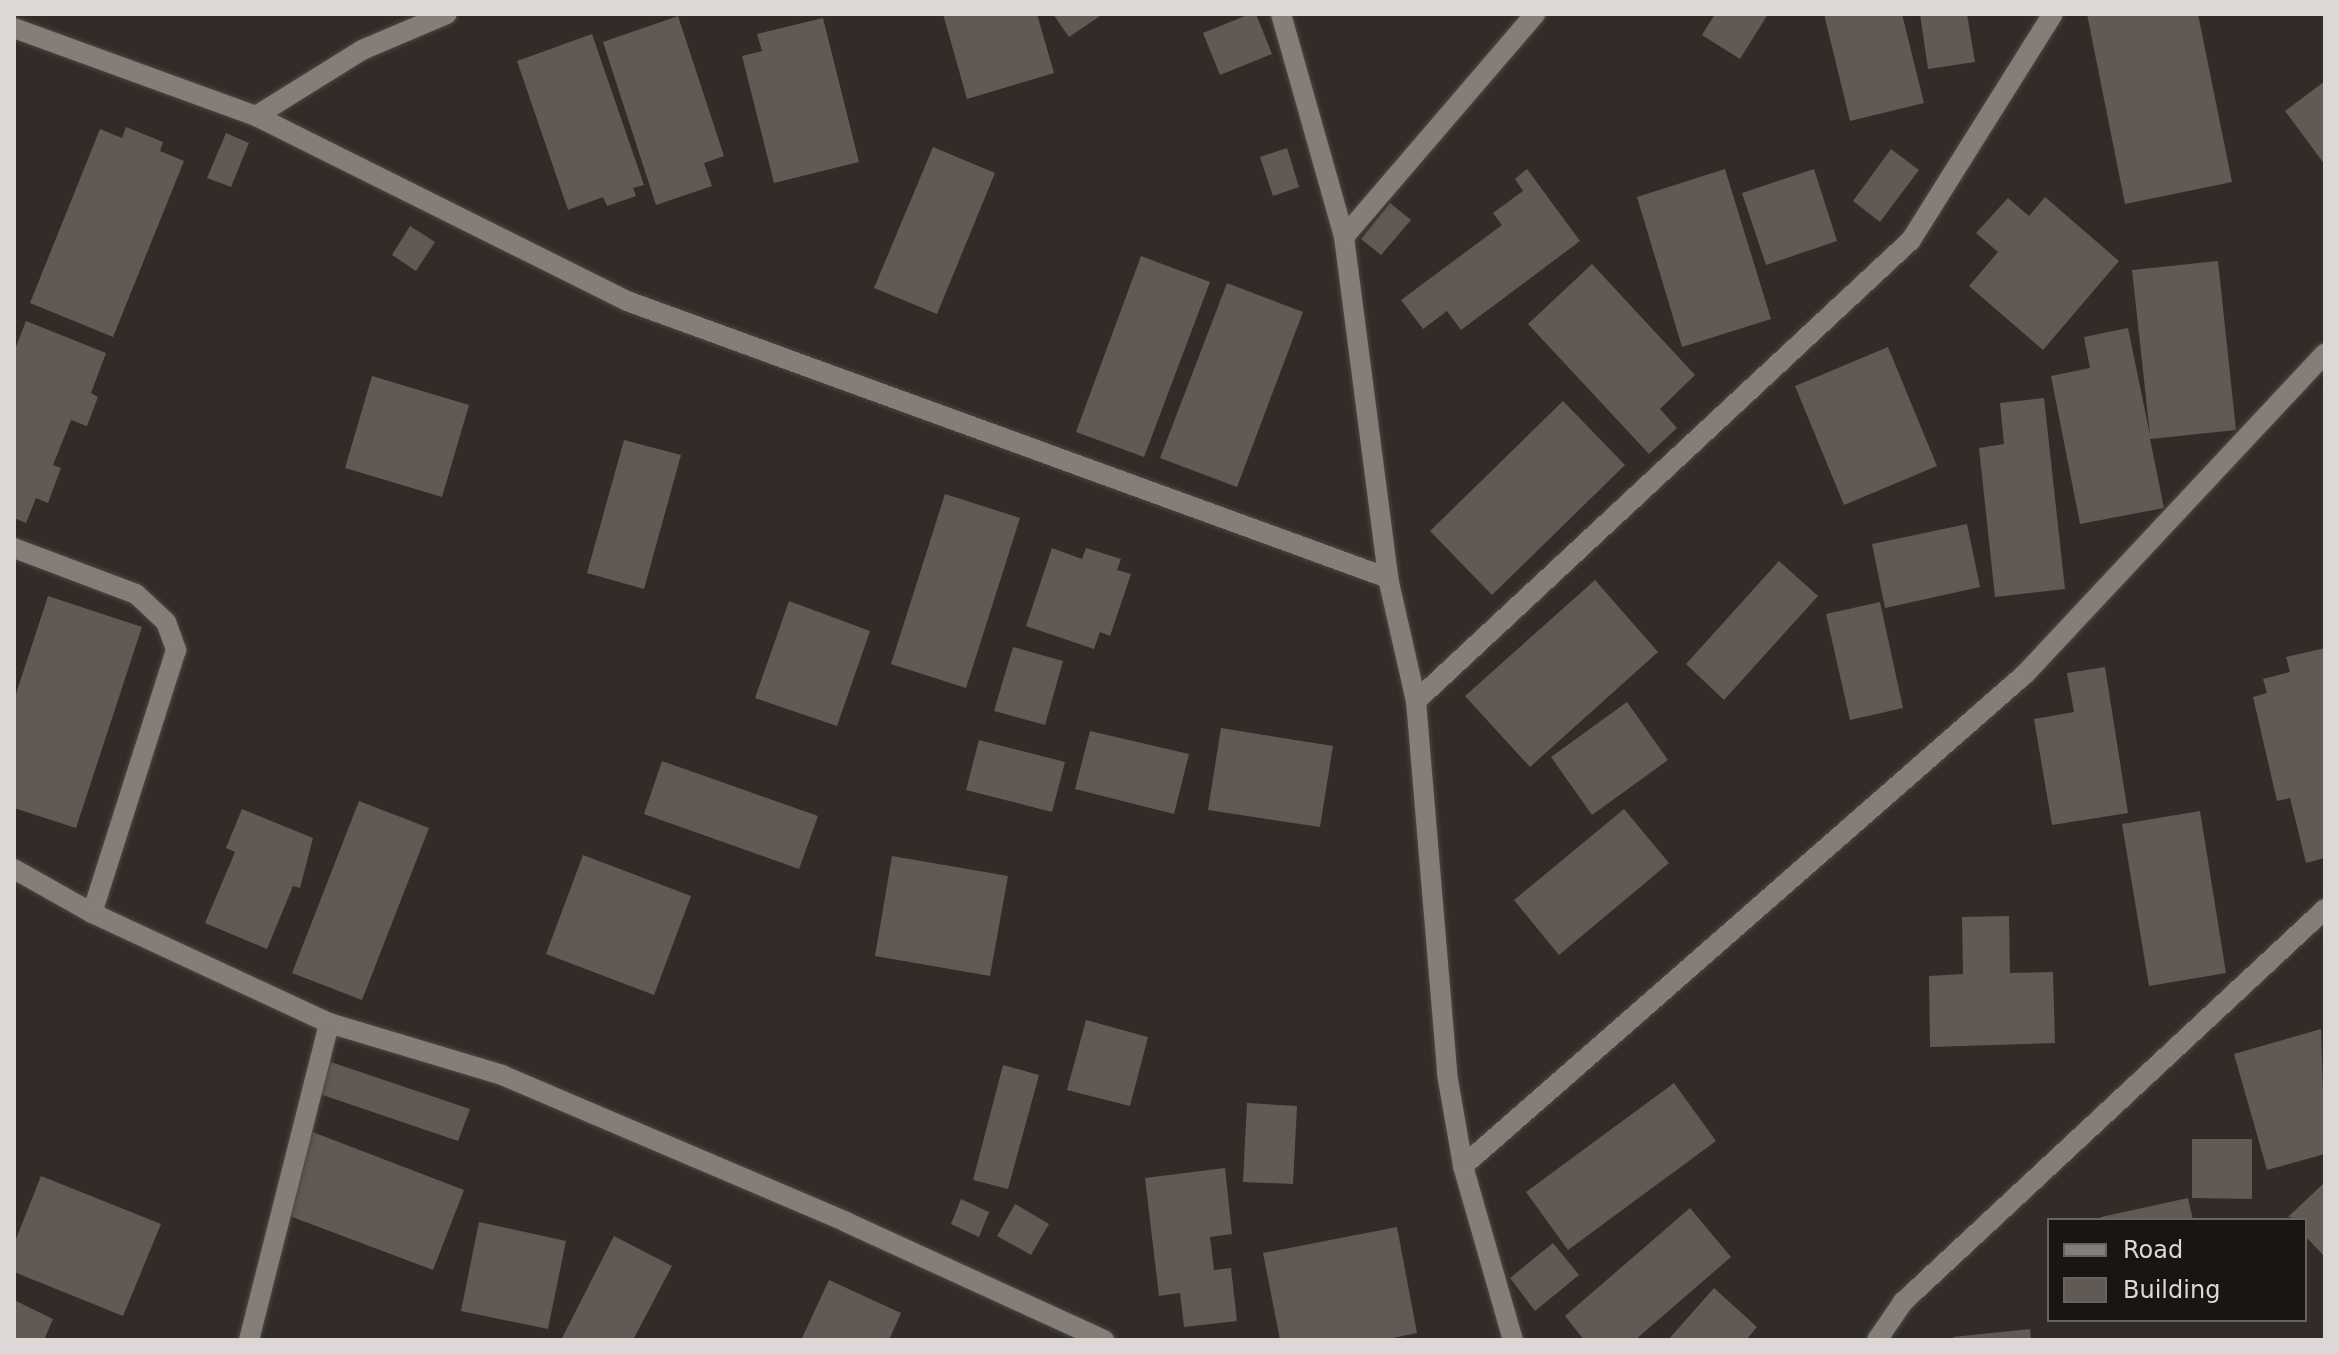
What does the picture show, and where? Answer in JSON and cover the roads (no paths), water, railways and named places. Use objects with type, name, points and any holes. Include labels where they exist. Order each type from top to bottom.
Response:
[{"type":"street","points":[[256,116],[362,50],[447,14]]},
{"type":"street","points":[[1281,14],[1344,237],[1388,578],[1416,701],[1447,1074],[1463,1166],[1513,1340]]},
{"type":"street","points":[[1344,237],[1535,14]]},
{"type":"street","points":[[1416,701],[1911,240],[2053,14]]},
{"type":"street","points":[[14,28],[256,116],[627,301],[1388,578]]},
{"type":"street","points":[[1463,1166],[2025,674],[2325,353]]},
{"type":"street","points":[[14,548],[136,594],[166,622],[176,650],[92,913]]},
{"type":"street","points":[[14,869],[92,913],[329,1023],[502,1075],[846,1222],[1104,1340]]},
{"type":"street","points":[[1877,1340],[1903,1302],[2325,909]]},
{"type":"street","points":[[249,1340],[329,1023]]}]
